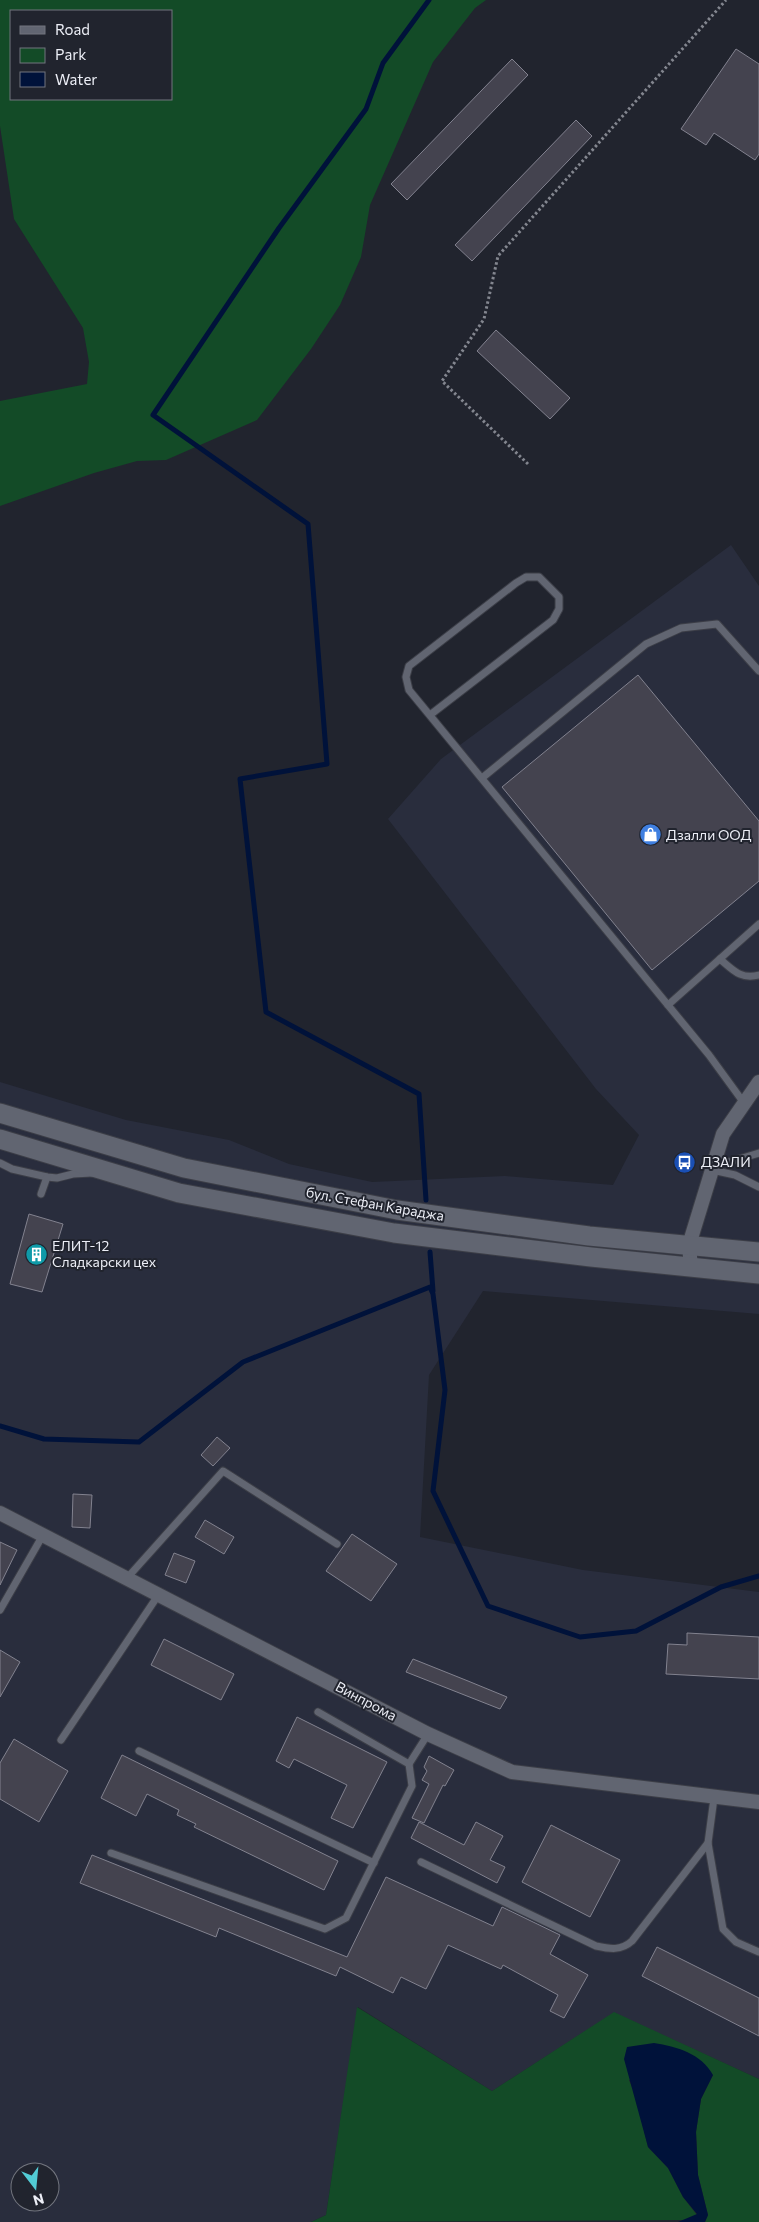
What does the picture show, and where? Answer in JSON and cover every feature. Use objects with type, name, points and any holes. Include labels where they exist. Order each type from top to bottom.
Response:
[{"type":"main road","name":"бул. Стефан Караджа","points":[[0,1113],[184,1168],[397,1210],[589,1236],[759,1252]]},
{"type":"main road","name":"бул. Стефан Караджа","points":[[0,1139],[179,1193],[394,1233],[691,1268],[759,1274]]},
{"type":"street","points":[[691,1268],[689,1245],[723,1134],[759,1082]]},
{"type":"street","name":"Винпрома","points":[[0,1513],[428,1734],[512,1772],[759,1802]]},
{"type":"lane","points":[[430,715],[553,620],[560,609],[559,597],[539,577],[526,577],[516,583],[409,666],[406,677],[409,690],[709,1055],[744,1104]]},
{"type":"lane","points":[[482,778],[646,644],[681,628],[717,624],[759,671]]},
{"type":"lane","points":[[668,1005],[759,924]]},
{"type":"lane","points":[[720,959],[740,976],[750,978],[759,975]]},
{"type":"lane","points":[[714,1165],[759,1153]]},
{"type":"lane","points":[[0,1163],[12,1169],[57,1178],[73,1174],[110,1172]]},
{"type":"lane","points":[[714,1165],[759,1187]]},
{"type":"lane","points":[[41,1194],[47,1177]]},
{"type":"lane","points":[[128,1578],[223,1471],[337,1544]]},
{"type":"lane","points":[[0,1610],[43,1534]]},
{"type":"lane","points":[[61,1740],[159,1594]]},
{"type":"lane","points":[[318,1712],[410,1764]]},
{"type":"lane","points":[[111,1853],[325,1929],[346,1918],[412,1786],[410,1764],[428,1734]]},
{"type":"lane","points":[[139,1752],[374,1863]]},
{"type":"lane","points":[[714,1798],[708,1843],[723,1929],[736,1942],[759,1952]]},
{"type":"lane","points":[[421,1862],[596,1946],[619,1949],[627,1946],[632,1941],[708,1843]]},
{"type":"path","points":[[528,464],[442,381],[484,319],[498,256],[724,1]]},
{"type":"shaded area","points":[[731,545],[759,586],[759,1314],[483,1291],[429,1375],[420,1537],[583,1570],[759,1592],[759,2079],[614,2013],[492,2091],[358,2007],[326,2215],[311,2222],[0,2222],[0,1082],[126,1120],[229,1140],[289,1164],[372,1182],[505,1176],[613,1185],[639,1135],[596,1089],[388,819],[441,759]]},
{"type":"green space","points":[[0,0],[486,0],[475,8],[433,62],[370,205],[361,257],[340,305],[311,349],[257,420],[166,460],[137,461],[94,473],[0,506],[0,401],[87,384],[89,362],[83,328],[14,219],[0,126]]},
{"type":"green space","points":[[357,2007],[492,2091],[614,2012],[759,2079],[759,2222],[705,2222],[708,2215],[698,2175],[696,2132],[701,2099],[713,2075],[629,2080],[636,2097],[648,2147],[668,2168],[683,2197],[697,2215],[686,2220],[311,2222],[326,2215]]},
{"type":"water","points":[[654,2043],[688,2052],[702,2061],[713,2075],[701,2099],[696,2132],[698,2175],[708,2215],[705,2222],[678,2222],[697,2214],[683,2197],[668,2168],[648,2147],[624,2059],[627,2047]]},
{"type":"building","points":[[736,49],[759,64],[759,154],[755,160],[714,133],[706,145],[681,129]]},
{"type":"building","points":[[512,59],[528,75],[407,200],[391,184]]},
{"type":"building","points":[[576,120],[592,136],[472,261],[455,245]]},
{"type":"building","points":[[496,330],[570,398],[550,419],[477,351]]},
{"type":"building","name":"Дзалли ООД","points":[[638,675],[759,821],[759,881],[652,970],[502,787]]},
{"type":"building","name":"ЕЛИТ-12 Сладкарски цех","points":[[29,1214],[63,1224],[42,1292],[10,1284]]},
{"type":"building","points":[[217,1437],[230,1448],[213,1466],[201,1455]]},
{"type":"building","points":[[73,1494],[92,1495],[90,1528],[72,1527]]},
{"type":"building","points":[[205,1520],[234,1537],[224,1554],[195,1537]]},
{"type":"building","points":[[352,1534],[397,1564],[371,1601],[326,1571]]},
{"type":"building","points":[[0,1542],[17,1550],[0,1585]]},
{"type":"building","points":[[174,1553],[195,1561],[186,1583],[165,1575]]},
{"type":"building","points":[[687,1633],[759,1637],[759,1679],[666,1674],[668,1644],[687,1645]]},
{"type":"building","points":[[164,1639],[234,1674],[221,1700],[151,1665]]},
{"type":"building","points":[[0,1650],[20,1662],[0,1697]]},
{"type":"building","points":[[413,1659],[507,1697],[500,1709],[406,1672]]},
{"type":"building","points":[[297,1717],[387,1762],[353,1828],[331,1818],[347,1785],[294,1759],[289,1768],[276,1761]]},
{"type":"building","points":[[14,1739],[68,1771],[39,1822],[0,1799],[0,1763]]},
{"type":"building","points":[[122,1755],[338,1861],[324,1890],[194,1827],[196,1824],[177,1815],[179,1810],[147,1794],[136,1816],[101,1798]]},
{"type":"building","points":[[429,1756],[454,1770],[445,1786],[443,1785],[424,1823],[412,1818],[429,1784],[422,1780],[427,1771],[424,1767]]},
{"type":"building","points":[[419,1822],[464,1845],[476,1822],[503,1836],[490,1860],[505,1867],[497,1883],[411,1838]]},
{"type":"building","points":[[551,1825],[620,1860],[590,1917],[522,1882]]},
{"type":"building","points":[[92,1855],[347,1957],[386,1877],[493,1926],[502,1907],[560,1935],[550,1954],[588,1975],[564,2018],[550,2011],[558,1995],[503,1965],[501,1969],[448,1945],[426,1989],[401,1977],[393,1993],[340,1967],[336,1976],[219,1928],[216,1937],[80,1883]]},
{"type":"building","points":[[657,1947],[759,1998],[759,2036],[642,1976]]},
{"type":"waterway","points":[[426,1200],[419,1094],[266,1012],[240,779],[327,764],[308,524],[153,415],[279,228],[366,109],[383,63],[429,0]]},
{"type":"waterway","points":[[430,1252],[433,1291]]},
{"type":"waterway","points":[[0,1426],[44,1439],[139,1442],[243,1362],[430,1287],[433,1294],[445,1390],[433,1491],[488,1606],[580,1637],[636,1631],[721,1587],[759,1576]]},
{"type":"place","name":"Дзалли ООД","points":[[650,835]]},
{"type":"place","name":"ДЗАЛИ","points":[[685,1162]]},
{"type":"place","name":"ЕЛИТ-12 Сладкарски цех","points":[[36,1254]]}]
